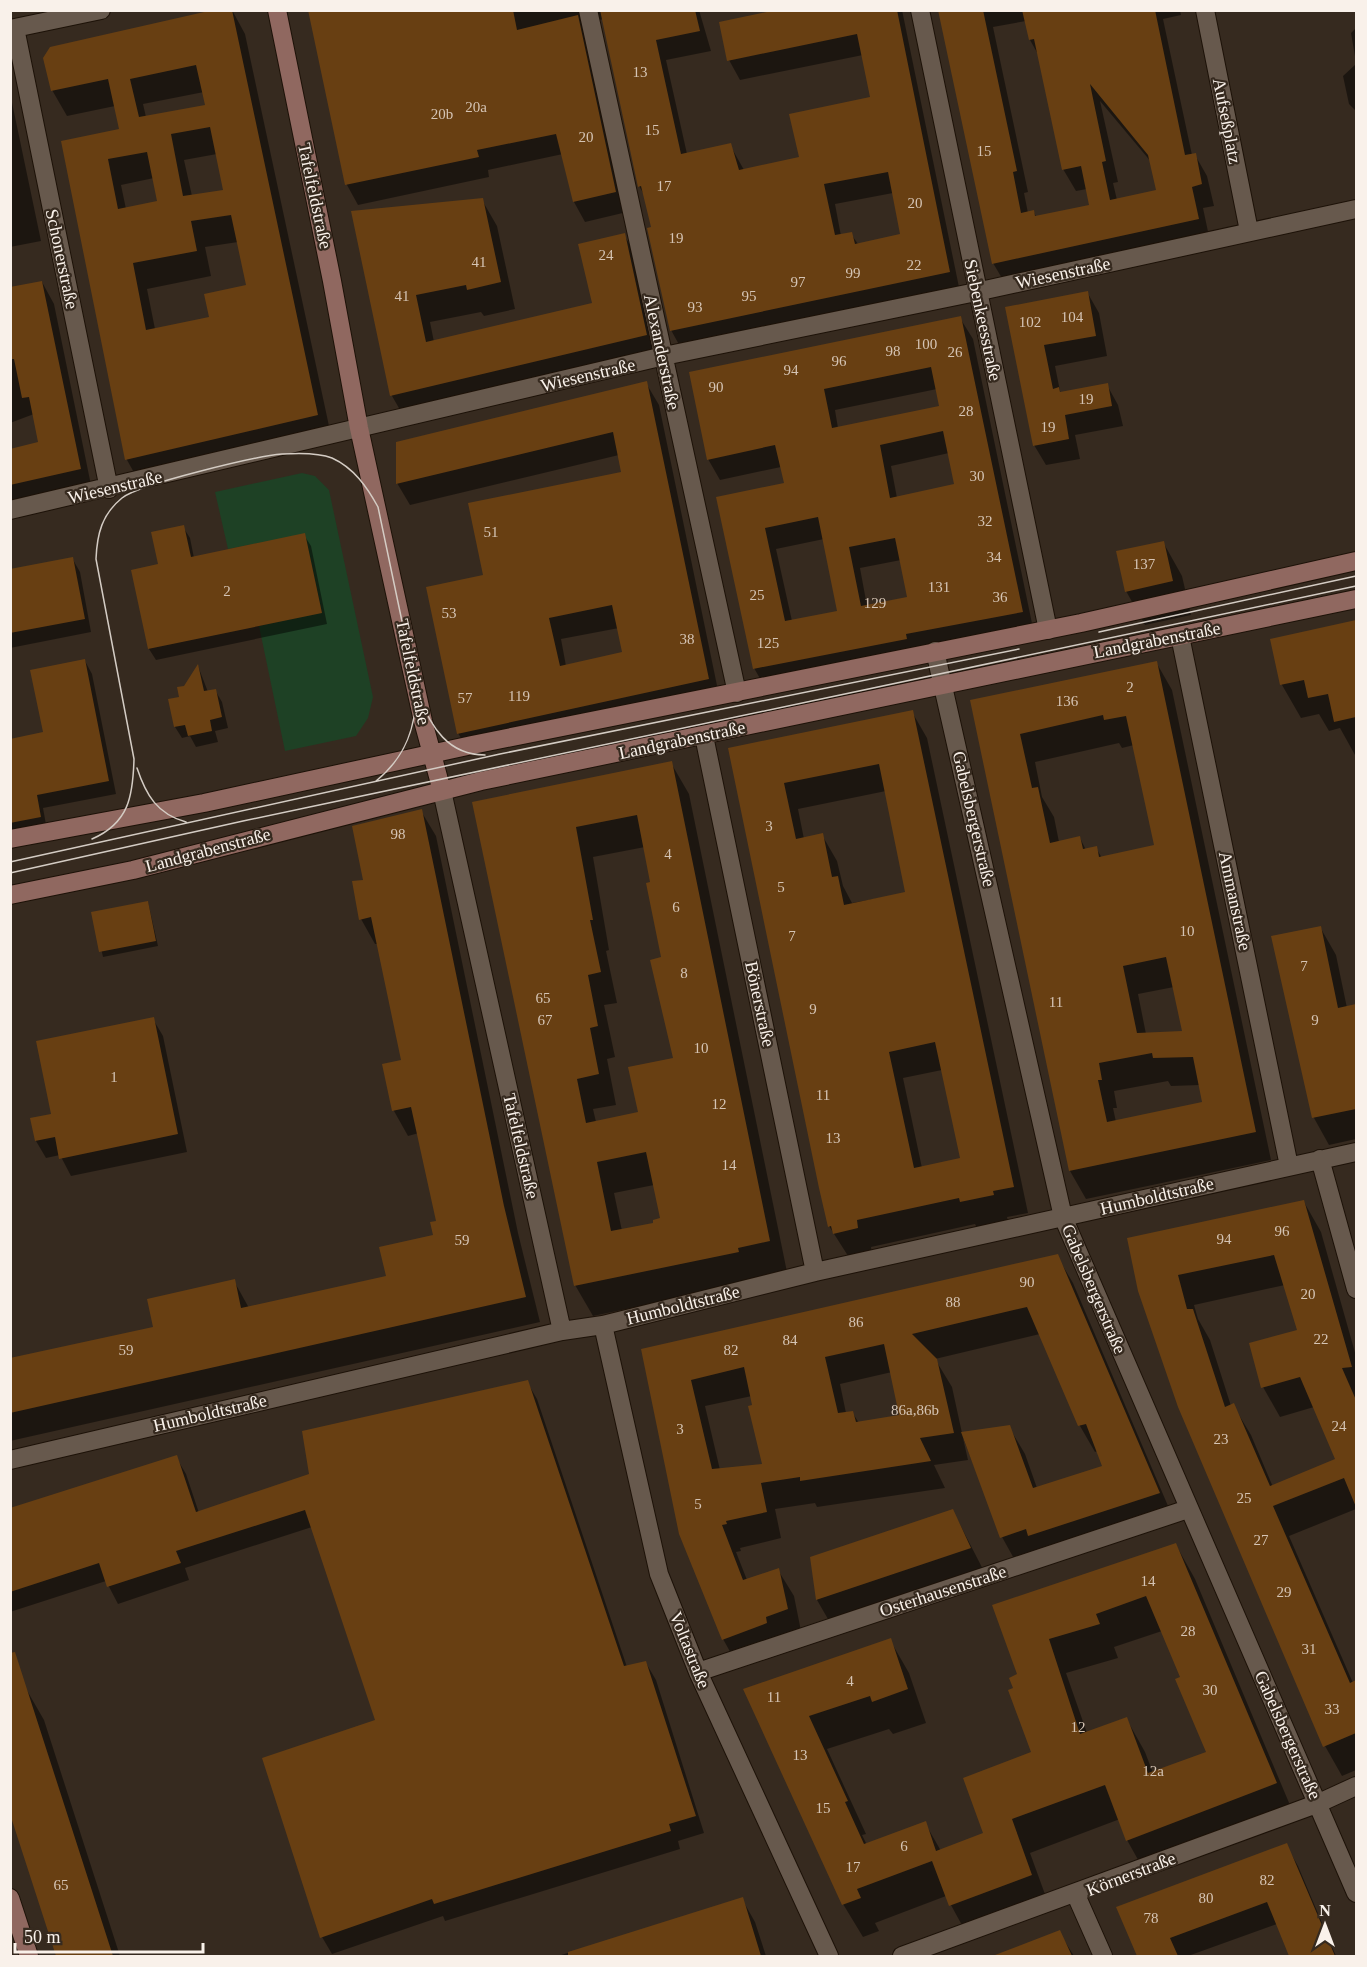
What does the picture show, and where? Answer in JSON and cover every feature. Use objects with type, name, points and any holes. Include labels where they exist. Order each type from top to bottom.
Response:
[{"type":"main road","name":"Tafelfeldstraße","points":[[277,10],[332,281],[359,428],[431,754],[442,791]]},
{"type":"main road","name":"Landgrabenstraße","points":[[10,839],[204,803],[431,754],[1048,630],[1356,561]]},
{"type":"main road","name":"Landgrabenstraße","points":[[10,895],[133,870],[442,791],[1356,599]]},
{"type":"main road","points":[[10,1898],[29,1956]]},
{"type":"street","name":"Alexanderstraße","points":[[588,10],[737,693]]},
{"type":"street","name":"Siebenkeesstraße","points":[[920,10],[976,292],[1048,630]]},
{"type":"street","name":"Aufseßplatz","points":[[1205,10],[1249,231]]},
{"type":"street","points":[[13,29],[100,11]]},
{"type":"street","name":"Schonerstraße","points":[[13,29],[109,489]]},
{"type":"street","points":[[1249,231],[1356,209]]},
{"type":"street","name":"Wiesenstraße","points":[[10,510],[109,489],[664,356],[976,292],[1249,231]]},
{"type":"street","name":"Ammanstraße","points":[[1180,636],[1289,1166]]},
{"type":"street","name":"Gabelsbergerstraße","points":[[935,651],[1063,1217],[1356,1893]]},
{"type":"street","name":"Bönerstraße","points":[[704,736],[814,1272]]},
{"type":"street","name":"Tafelfeldstraße","points":[[442,791],[562,1331]]},
{"type":"street","name":"Humboldtstraße","points":[[10,1460],[562,1331],[603,1325],[814,1272],[1356,1152]]},
{"type":"street","points":[[1320,1159],[1356,1289]]},
{"type":"street","name":"Voltastraße","points":[[603,1325],[659,1574],[698,1672],[829,1956]]},
{"type":"street","name":"Osterhausenstraße","points":[[698,1672],[1188,1509]]},
{"type":"street","name":"Körnerstraße","points":[[902,1956],[1076,1894],[1318,1803],[1356,1786]]},
{"type":"street","points":[[1076,1894],[1103,1956]]},
{"type":"green space","points":[[302,473],[315,476],[329,490],[373,697],[368,718],[356,736],[285,751],[259,626],[322,612],[305,534],[228,549],[215,492]]},
{"type":"building","points":[[213,10],[232,10],[318,415],[125,460],[61,141],[119,129],[108,79],[51,91],[43,58],[50,47]],"holes":[[[196,65],[205,105],[139,117],[130,79]],[[210,127],[223,190],[183,196],[171,134]],[[147,152],[157,201],[118,209],[108,159]],[[231,215],[246,285],[204,294],[209,317],[146,330],[133,263],[197,251],[191,221]]]},
{"type":"building","points":[[308,10],[513,10],[517,30],[578,15],[616,192],[573,202],[556,134],[477,150],[479,157],[345,185]]},
{"type":"building","points":[[600,10],[695,10],[700,31],[656,40],[681,154],[731,143],[739,170],[799,157],[789,114],[870,97],[857,34],[727,61],[719,22],[776,10],[897,10],[950,272],[670,331],[647,228],[651,227],[641,186],[638,187]],"holes":[[[888,172],[900,234],[855,244],[852,232],[835,235],[824,184]]]},
{"type":"building","points":[[938,10],[983,10],[1017,171],[1013,172],[1021,213],[1034,210],[1035,216],[1089,205],[1081,166],[1062,170],[1034,39],[1029,40],[1022,10],[1155,10],[1185,155],[1196,153],[1202,184],[1192,187],[1199,219],[992,264]],"holes":[[[1090,84],[1148,155],[1156,190],[1110,200],[1102,162],[1106,161]]]},
{"type":"building","points":[[483,198],[501,282],[467,290],[466,285],[416,295],[426,342],[592,303],[578,244],[625,233],[647,335],[390,396],[351,211]]},
{"type":"building","points":[[42,281],[81,469],[10,485],[10,449],[38,442],[29,397],[22,398],[14,359],[10,359],[10,287]]},
{"type":"building","points":[[1088,291],[1096,336],[1044,345],[1053,389],[1059,387],[1060,392],[1108,383],[1112,406],[1065,415],[1069,439],[1033,446],[1005,307]]},
{"type":"building","points":[[961,316],[1023,612],[906,634],[907,639],[753,669],[716,497],[784,483],[775,445],[707,460],[689,372]],"holes":[[[931,367],[939,406],[832,428],[824,389]],[[943,431],[954,484],[890,498],[880,445]],[[818,517],[837,611],[785,621],[765,528]],[[895,538],[907,597],[861,606],[849,547]]]},
{"type":"building","points":[[647,381],[709,679],[457,734],[426,587],[483,575],[468,503],[621,472],[613,432],[396,484],[396,442]],"holes":[[[612,605],[622,652],[560,666],[549,618]]]},
{"type":"building","points":[[184,525],[191,557],[305,533],[322,613],[148,649],[131,570],[158,564],[151,532]]},
{"type":"building","points":[[1164,541],[1173,581],[1125,592],[1116,551]]},
{"type":"building","points":[[73,557],[85,619],[10,633],[10,569]]},
{"type":"building","points":[[1356,620],[1356,717],[1334,722],[1328,694],[1308,698],[1304,680],[1280,685],[1270,639]]},
{"type":"building","points":[[85,659],[109,781],[37,795],[41,817],[10,823],[10,739],[43,732],[30,670]]},
{"type":"building","points":[[1157,661],[1256,1132],[1069,1171],[970,700]],"holes":[[[1103,715],[1104,720],[1126,716],[1154,845],[1099,857],[1097,846],[1083,849],[1080,836],[1050,843],[1038,787],[1032,788],[1020,734]],[[1166,957],[1182,1031],[1137,1033],[1123,966]],[[1152,1053],[1153,1058],[1193,1057],[1202,1102],[1107,1122],[1098,1080],[1102,1080],[1099,1063]]]},
{"type":"building","points":[[198,664],[204,691],[216,689],[222,717],[210,720],[212,731],[188,736],[185,725],[174,727],[168,699],[179,697],[177,687],[184,686]]},
{"type":"building","points":[[913,710],[1014,1187],[993,1191],[994,1195],[960,1202],[959,1198],[857,1220],[858,1228],[833,1234],[831,1226],[828,1227],[728,748]],"holes":[[[879,764],[905,892],[844,905],[838,876],[832,877],[823,833],[796,839],[784,783]],[[935,1042],[960,1158],[914,1168],[889,1052]]]},
{"type":"building","points":[[672,761],[770,1241],[738,1248],[739,1252],[574,1286],[472,802]],"holes":[[[637,815],[650,882],[646,883],[661,957],[650,960],[673,1058],[628,1067],[638,1112],[586,1123],[577,1079],[599,1074],[590,1028],[598,1026],[588,975],[601,972],[590,920],[593,920],[576,827]],[[646,1152],[660,1218],[653,1220],[653,1223],[611,1231],[597,1162]]]},
{"type":"building","points":[[422,809],[504,1206],[526,1297],[10,1413],[10,1358],[153,1327],[147,1299],[235,1279],[241,1308],[386,1276],[379,1247],[433,1235],[430,1222],[436,1221],[411,1107],[392,1111],[382,1064],[401,1060],[371,917],[359,920],[352,881],[363,880],[352,826]]},
{"type":"building","points":[[148,901],[156,941],[99,952],[91,912]]},
{"type":"building","points":[[1321,926],[1338,1008],[1356,1004],[1356,1109],[1312,1118],[1271,936]]},
{"type":"building","points":[[154,1017],[178,1134],[59,1159],[55,1137],[35,1141],[30,1118],[51,1114],[36,1041]]},
{"type":"building","points":[[1304,1200],[1352,1367],[1342,1368],[1356,1400],[1356,1507],[1344,1478],[1273,1506],[1350,1683],[1356,1680],[1356,1733],[1323,1747],[1178,1407],[1138,1291],[1127,1238]],"holes":[[[1274,1255],[1297,1330],[1249,1343],[1261,1388],[1300,1377],[1335,1459],[1270,1486],[1234,1403],[1225,1407],[1193,1309],[1187,1309],[1178,1275]]]},
{"type":"building","points":[[1058,1254],[1160,1493],[1028,1536],[1026,1529],[1000,1538],[961,1432],[1010,1425],[1033,1488],[1102,1466],[1086,1424],[1078,1426],[1027,1307],[912,1334],[937,1359],[954,1433],[920,1438],[931,1461],[800,1481],[800,1477],[761,1483],[767,1512],[726,1521],[727,1524],[722,1525],[743,1580],[779,1568],[788,1609],[766,1617],[767,1623],[722,1640],[679,1534],[641,1349]],"holes":[[[884,1344],[899,1415],[856,1422],[853,1411],[838,1413],[825,1357]],[[744,1367],[752,1405],[748,1406],[762,1464],[712,1469],[691,1380]]]},
{"type":"building","points":[[528,1380],[624,1666],[646,1661],[696,1816],[669,1824],[671,1831],[434,1904],[432,1899],[320,1938],[262,1758],[375,1720],[305,1510],[176,1551],[181,1563],[107,1587],[99,1563],[10,1592],[10,1508],[177,1455],[196,1512],[309,1474],[302,1431]]},
{"type":"building","points":[[953,1509],[971,1548],[816,1600],[810,1557]]},
{"type":"building","points":[[1176,1543],[1277,1783],[1126,1841],[1105,1785],[1012,1819],[1032,1875],[949,1906],[932,1861],[857,1889],[861,1898],[842,1905],[743,1689],[891,1638],[908,1689],[872,1702],[870,1696],[809,1716],[848,1801],[845,1802],[864,1844],[926,1821],[936,1851],[983,1833],[963,1778],[1031,1752],[1008,1690],[1013,1688],[1009,1678],[1017,1674],[992,1605]],"holes":[[[1146,1596],[1180,1677],[1175,1679],[1206,1752],[1148,1773],[1127,1717],[1080,1734],[1049,1639],[1100,1624],[1096,1614]]]},
{"type":"building","points":[[15,1652],[113,1956],[56,1956],[10,1814],[10,1653]]},
{"type":"building","points":[[1287,1843],[1335,1956],[1289,1956],[1267,1902],[1170,1938],[1178,1956],[1137,1956],[1116,1907]]},
{"type":"building","points":[[743,1897],[761,1956],[568,1956],[568,1952]]},
{"type":"building","points":[[1060,1930],[1072,1956],[995,1956],[995,1955]]},
{"type":"tram line","points":[[92,839],[114,825],[126,807],[132,785],[134,759],[96,559],[102,525],[115,504],[133,492],[174,478],[249,460],[294,453],[332,458],[347,467],[359,479],[378,507],[416,688],[416,702],[408,740],[395,762],[376,781]]},
{"type":"tram line","points":[[1099,632],[1356,576]]},
{"type":"tram line","points":[[10,873],[243,821],[1356,586]]},
{"type":"tram line","points":[[10,862],[500,754],[1019,649]]},
{"type":"tram line","points":[[419,696],[435,728],[451,745],[472,754],[485,755]]},
{"type":"tram line","points":[[137,768],[144,787],[160,809],[186,822]]}]
